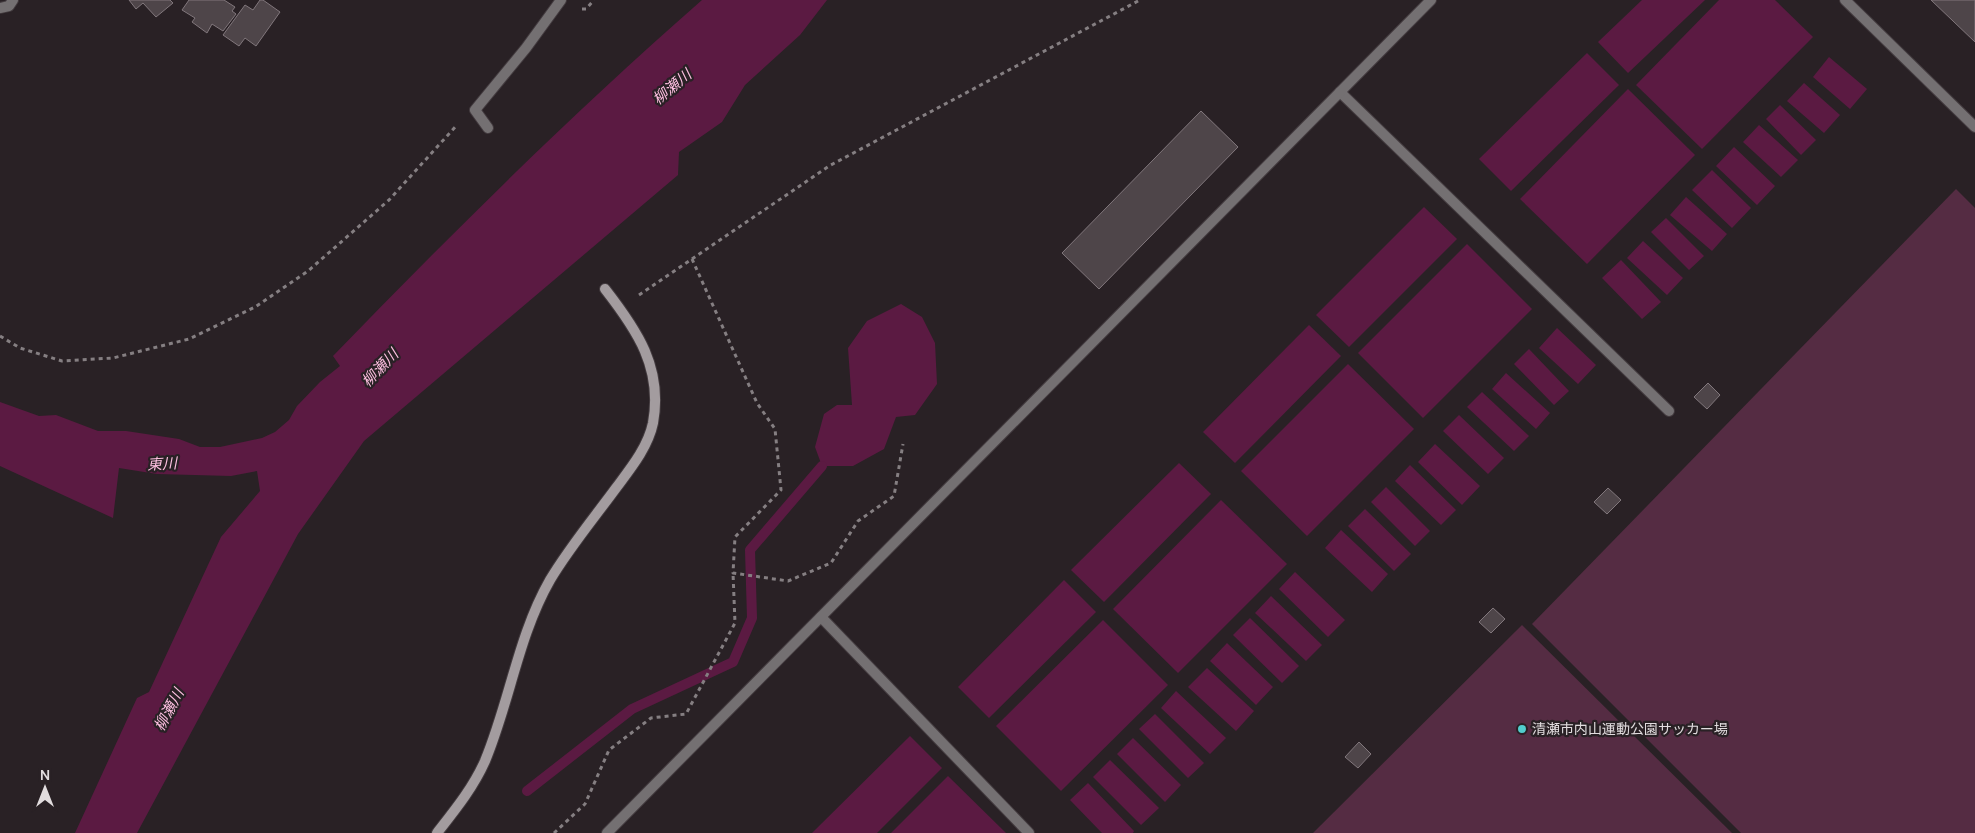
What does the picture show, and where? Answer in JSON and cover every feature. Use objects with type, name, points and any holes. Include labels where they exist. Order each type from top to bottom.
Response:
[{"type":"street","points":[[0,8],[9,6],[13,0]]},
{"type":"street","points":[[488,128],[475,110],[526,48],[561,0]]},
{"type":"street","points":[[608,833],[1431,0]]},
{"type":"street","points":[[1846,0],[1975,127]]},
{"type":"street","points":[[1340,92],[1669,410]]},
{"type":"street","points":[[437,833],[468,793],[485,760],[537,603],[551,578],[636,462],[649,436],[654,405],[653,369],[647,354],[620,308],[605,289]]},
{"type":"street","points":[[821,617],[1029,833]]},
{"type":"path","points":[[620,308],[829,166],[1140,0]]},
{"type":"path","points":[[0,336],[20,348],[62,362],[113,358],[190,339],[255,307],[308,271],[390,200],[449,132],[475,110]]},
{"type":"path","points":[[554,833],[585,804],[608,750],[651,718],[686,714],[735,623],[735,537],[781,490],[776,429],[757,403],[692,259]]},
{"type":"path","points":[[734,573],[788,581],[831,563],[858,521],[894,496],[903,444]]},
{"type":"shaded area","points":[[1956,189],[1975,208],[1975,833],[1741,833],[1532,624]]},
{"type":"shaded area","name":"清瀬市内山運動公園サッカー場","points":[[1522,625],[1732,833],[1313,833]]},
{"type":"water","points":[[702,0],[827,0],[800,35],[745,85],[722,122],[679,152],[678,175],[364,441],[298,534],[137,833],[75,833],[137,698],[149,692],[221,537],[260,491],[257,471],[231,476],[157,474],[119,468],[113,518],[0,466],[0,402],[39,416],[56,415],[98,431],[126,431],[179,439],[200,447],[220,447],[262,438],[275,432],[289,420],[297,406],[320,382],[340,366],[333,356],[423,264],[560,130]]},
{"type":"water","points":[[1642,0],[1705,0],[1628,73],[1598,42]]},
{"type":"water","points":[[1719,0],[1775,0],[1813,37],[1702,149],[1636,85]]},
{"type":"water","points":[[1587,53],[1619,85],[1511,191],[1479,159]]},
{"type":"water","points":[[1829,57],[1867,89],[1850,109],[1813,77]]},
{"type":"water","points":[[1804,83],[1840,115],[1824,133],[1787,101]]},
{"type":"water","points":[[1628,89],[1695,155],[1587,264],[1520,199]]},
{"type":"water","points":[[1780,105],[1816,140],[1801,155],[1766,119]]},
{"type":"water","points":[[1759,125],[1798,160],[1781,177],[1743,142]]},
{"type":"water","points":[[1734,147],[1775,186],[1757,205],[1716,166]]},
{"type":"water","points":[[1712,170],[1751,208],[1732,228],[1692,190]]},
{"type":"water","points":[[1686,197],[1727,234],[1712,251],[1670,215]]},
{"type":"water","points":[[1424,207],[1457,239],[1349,347],[1316,315]]},
{"type":"water","points":[[1666,218],[1704,256],[1689,270],[1651,232]]},
{"type":"water","points":[[1643,241],[1683,278],[1667,295],[1627,258]]},
{"type":"water","points":[[1467,244],[1532,309],[1423,418],[1358,353]]},
{"type":"water","points":[[1621,260],[1661,302],[1642,319],[1602,278]]},
{"type":"water","points":[[901,304],[922,317],[935,343],[937,384],[915,415],[896,417],[884,449],[853,466],[822,466],[815,447],[824,414],[837,405],[852,405],[848,348],[867,321]]},
{"type":"water","points":[[1309,325],[1341,356],[1235,463],[1203,432]]},
{"type":"water","points":[[1557,328],[1596,365],[1578,384],[1539,348]]},
{"type":"water","points":[[1529,349],[1569,391],[1554,405],[1514,364]]},
{"type":"water","points":[[1348,364],[1414,429],[1307,536],[1241,471]]},
{"type":"water","points":[[1506,373],[1550,413],[1536,429],[1492,389]]},
{"type":"water","points":[[1482,392],[1529,436],[1514,451],[1467,407]]},
{"type":"water","points":[[1459,415],[1504,458],[1488,474],[1443,431]]},
{"type":"water","points":[[1435,444],[1480,486],[1462,505],[1418,462]]},
{"type":"water","points":[[1179,463],[1211,494],[1104,602],[1071,570]]},
{"type":"water","points":[[1410,465],[1456,510],[1441,525],[1395,481]]},
{"type":"water","points":[[1386,487],[1430,531],[1415,546],[1371,502]]},
{"type":"water","points":[[1221,500],[1287,564],[1178,673],[1113,609]]},
{"type":"water","points":[[1365,509],[1411,554],[1394,571],[1348,526]]},
{"type":"water","points":[[1341,530],[1388,574],[1372,592],[1325,548]]},
{"type":"water","points":[[1295,572],[1345,620],[1328,637],[1279,589]]},
{"type":"water","points":[[1064,580],[1096,612],[989,718],[958,687]]},
{"type":"water","points":[[1271,596],[1322,645],[1306,661],[1255,613]]},
{"type":"water","points":[[1250,618],[1299,666],[1282,683],[1233,635]]},
{"type":"water","points":[[1103,620],[1168,685],[1061,791],[996,726]]},
{"type":"water","points":[[1227,643],[1273,687],[1256,705],[1210,661]]},
{"type":"water","points":[[1207,668],[1254,711],[1236,731],[1188,687]]},
{"type":"water","points":[[1176,691],[1226,738],[1210,754],[1161,708]]},
{"type":"water","points":[[1155,714],[1204,763],[1188,778],[1139,729]]},
{"type":"water","points":[[910,736],[942,768],[877,833],[812,833]]},
{"type":"water","points":[[1133,738],[1181,785],[1165,802],[1117,754]]},
{"type":"water","points":[[1110,760],[1159,808],[1141,825],[1093,777]]},
{"type":"water","points":[[948,776],[1006,833],[891,833]]},
{"type":"water","points":[[1088,783],[1134,831],[1133,833],[1102,833],[1070,800]]},
{"type":"building","points":[[129,0],[170,0],[173,3],[156,17],[143,3],[136,9]]},
{"type":"building","points":[[189,0],[224,0],[235,7],[232,11],[236,14],[223,31],[212,24],[207,33],[192,22],[195,18],[182,10]]},
{"type":"building","points":[[260,0],[263,0],[280,12],[256,46],[245,38],[239,46],[223,35],[245,5],[253,10]]},
{"type":"building","points":[[1931,0],[1975,0],[1975,42]]},
{"type":"building","points":[[1201,111],[1238,147],[1099,289],[1062,253]]},
{"type":"building","points":[[1708,383],[1720,395],[1707,409],[1694,397]]},
{"type":"building","points":[[1608,488],[1621,500],[1607,514],[1594,502]]},
{"type":"building","points":[[1493,608],[1505,619],[1491,633],[1479,622]]},
{"type":"building","points":[[1359,742],[1371,754],[1358,768],[1345,757]]},
{"type":"waterway","points":[[527,791],[632,709],[733,662],[752,618],[750,550],[822,466]]},
{"type":"place","name":"清瀬市内山運動公園サッカー場","points":[[1522,729]]},
{"type":"water label","name":"柳瀬川","points":[[672,87]]},
{"type":"water label","name":"柳瀬川","points":[[380,368]]},
{"type":"water label","name":"東川","points":[[162,464]]},
{"type":"water label","name":"柳瀬川","points":[[169,710]]}]
